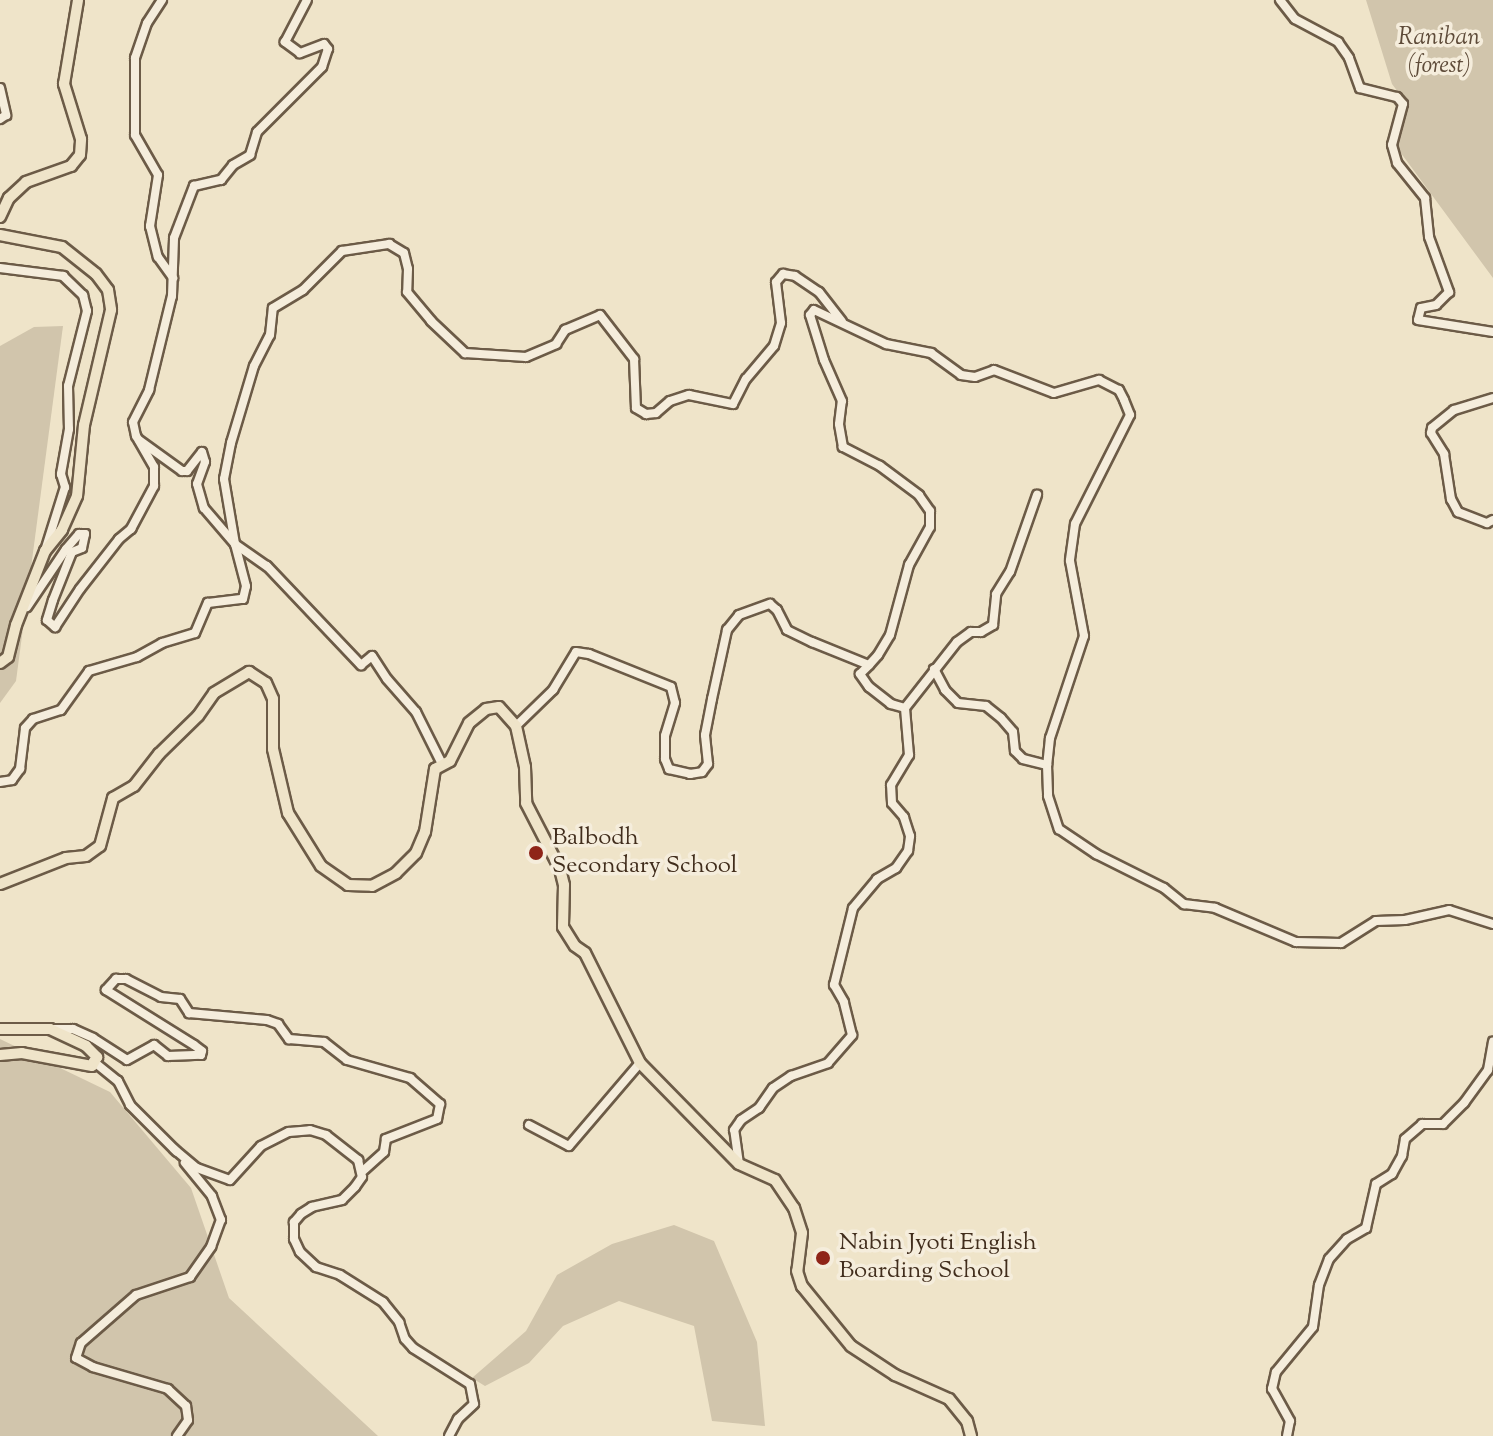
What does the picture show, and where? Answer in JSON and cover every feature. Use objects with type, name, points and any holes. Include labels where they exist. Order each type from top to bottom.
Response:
[{"type":"main road","points":[[0,217],[9,198],[26,182],[71,166],[80,155],[81,139],[64,84],[78,0]]},
{"type":"main road","points":[[0,235],[62,247],[96,274],[108,290],[111,310],[84,425],[77,496],[62,530],[45,551],[16,625],[8,657],[0,663]]},
{"type":"main road","points":[[0,884],[66,858],[86,856],[100,846],[113,798],[134,786],[159,754],[198,716],[214,693],[249,672],[266,683],[273,699],[273,749],[288,813],[321,866],[348,885],[372,886],[409,862],[421,842],[435,769],[450,761],[469,723],[486,709],[499,707],[516,726],[525,767],[526,803],[560,869],[564,885],[563,927],[575,946],[585,953],[640,1063],[739,1164],[775,1180],[794,1208],[802,1233],[797,1271],[802,1286],[851,1346],[895,1375],[949,1399],[967,1421],[971,1436]]},
{"type":"main road","points":[[0,1029],[50,1029],[86,1046],[97,1057],[92,1066],[22,1053],[0,1055]]},
{"type":"street","points":[[162,0],[147,23],[135,58],[135,135],[158,175],[150,226],[158,257],[173,278]]},
{"type":"street","points":[[16,625],[54,565],[79,534],[87,537],[82,548],[72,552],[47,620],[50,626],[55,627],[65,608],[119,539],[131,529],[156,477],[133,422],[149,390],[172,296],[174,238],[194,186],[221,180],[233,165],[250,155],[257,132],[322,67],[328,49],[324,44],[300,53],[285,42],[307,0]]},
{"type":"street","points":[[1280,0],[1295,19],[1338,42],[1349,58],[1360,88],[1366,92],[1397,97],[1403,104],[1392,145],[1397,163],[1425,198],[1429,237],[1449,292],[1436,305],[1421,308],[1418,320],[1493,332]]},
{"type":"street","points":[[0,88],[6,115],[0,119]]},
{"type":"street","points":[[0,782],[12,780],[20,769],[25,728],[33,719],[61,710],[89,671],[137,657],[162,643],[195,633],[208,603],[243,599],[246,586],[224,479],[227,459],[254,366],[270,335],[273,308],[303,290],[342,251],[389,244],[404,253],[408,269],[407,292],[465,353],[526,357],[556,344],[565,330],[600,315],[634,359],[636,408],[646,414],[656,413],[670,401],[689,395],[733,404],[746,379],[774,346],[781,323],[776,282],[783,274],[795,276],[819,292],[845,325]]},
{"type":"street","points":[[0,268],[63,276],[83,295],[87,311],[68,386],[69,429],[61,474],[65,487],[45,551]]},
{"type":"street","points":[[905,708],[891,704],[869,687],[860,674],[890,635],[906,572],[930,527],[930,511],[919,495],[880,466],[843,447],[839,424],[842,401],[824,360],[810,315],[814,310],[886,344],[931,353],[961,375],[975,377],[994,370],[1054,393],[1099,380],[1119,390],[1124,400],[1130,415],[1075,524],[1070,561],[1084,636],[1050,738],[1047,765],[1048,796],[1059,829],[1096,854],[1164,888],[1184,904],[1215,908],[1296,942],[1341,943],[1376,921],[1405,920],[1449,910],[1493,924]]},
{"type":"street","points":[[1493,398],[1454,410],[1432,428],[1431,433],[1444,454],[1451,499],[1458,512],[1487,523],[1493,520]]},
{"type":"street","points":[[138,439],[182,471],[187,471],[202,452],[205,462],[197,484],[204,508],[235,544],[267,566],[361,665],[372,656],[416,712],[442,764]]},
{"type":"street","points":[[739,1164],[734,1130],[741,1120],[759,1108],[773,1088],[782,1082],[828,1063],[852,1035],[844,1002],[834,985],[853,908],[877,879],[896,868],[908,851],[910,836],[904,817],[892,803],[891,785],[909,755],[905,708],[957,642],[971,632],[981,632],[993,625],[996,594],[1010,572],[1037,495]]},
{"type":"street","points":[[516,726],[553,690],[576,652],[589,654],[671,687],[675,703],[665,736],[669,769],[682,775],[702,772],[708,764],[707,723],[727,630],[739,615],[770,604],[777,610],[787,630],[869,665]]},
{"type":"street","points":[[934,669],[945,690],[958,703],[986,706],[1001,718],[1013,732],[1015,751],[1023,759],[1047,765]]},
{"type":"street","points":[[50,1029],[73,1029],[127,1060],[154,1045],[168,1056],[201,1055],[202,1051],[194,1045],[106,990],[116,979],[126,979],[170,1001],[180,999],[189,1013],[267,1020],[278,1024],[289,1039],[324,1042],[347,1060],[410,1078],[440,1104],[437,1119],[386,1139],[384,1152],[362,1172]]},
{"type":"street","points":[[1287,1436],[1290,1421],[1272,1389],[1276,1372],[1313,1327],[1319,1285],[1329,1259],[1347,1239],[1366,1228],[1376,1184],[1392,1174],[1402,1156],[1405,1139],[1422,1124],[1443,1124],[1464,1103],[1488,1070],[1493,1041]]},
{"type":"street","points":[[93,1061],[118,1081],[130,1105],[197,1168],[230,1180],[261,1146],[289,1132],[310,1130],[345,1147],[358,1160],[362,1177],[342,1200],[312,1207],[301,1214],[294,1222],[294,1239],[300,1252],[316,1267],[340,1275],[383,1302],[399,1322],[405,1339],[413,1348],[470,1384],[474,1404],[458,1419],[449,1436]]},
{"type":"street","points":[[529,1125],[569,1146],[640,1063]]},
{"type":"street","points":[[174,1149],[212,1196],[221,1220],[211,1247],[190,1277],[136,1295],[81,1343],[76,1358],[93,1367],[168,1389],[186,1406],[188,1420],[177,1436]]},
{"type":"green space","name":"Raniban (forest)","points":[[1366,0],[1493,0],[1493,278],[1395,145],[1397,129],[1406,114],[1404,100],[1392,84]]},
{"type":"green space","points":[[63,326],[16,681],[0,703],[0,346],[34,327]]},
{"type":"green space","points":[[0,1039],[110,1092],[191,1188],[229,1298],[378,1436],[0,1436]]},
{"type":"green space","points":[[674,1225],[714,1241],[757,1342],[765,1426],[712,1421],[694,1326],[619,1301],[563,1326],[529,1363],[485,1386],[472,1378],[526,1331],[557,1275],[612,1244]]},
{"type":"place","name":"Balbodh Secondary School","points":[[536,853]]},
{"type":"place","name":"Nabin Jyoti English Boarding School","points":[[823,1258]]}]
